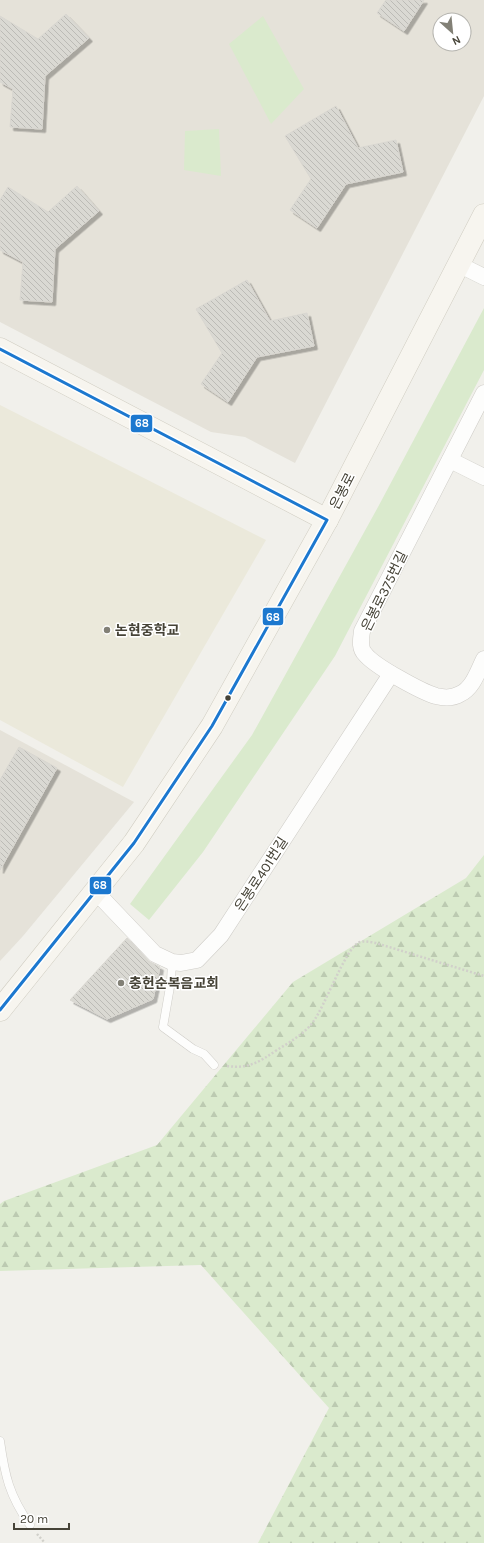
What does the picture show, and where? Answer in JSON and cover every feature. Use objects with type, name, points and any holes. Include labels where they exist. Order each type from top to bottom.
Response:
[{"type":"main road","name":"은봉로","points":[[0,1010],[134,843],[212,726],[327,520],[484,215]]},
{"type":"main road","points":[[0,349],[327,520]]},
{"type":"street","points":[[458,264],[484,277]]},
{"type":"street","name":"은봉로375번길","points":[[484,394],[362,631],[360,644],[364,654],[391,674],[435,696],[448,698],[460,694],[469,688],[484,659]]},
{"type":"street","points":[[450,460],[484,477]]},
{"type":"street","name":"은봉로401번길","points":[[95,891],[155,954],[172,962],[181,963],[197,960],[221,935],[391,674]]},
{"type":"lane","points":[[172,962],[171,981],[163,1027],[193,1049],[204,1054],[214,1065]]},
{"type":"lane","points":[[0,1441],[5,1476],[18,1509],[30,1525]]},
{"type":"path","points":[[214,1065],[234,1067],[249,1066],[260,1062],[284,1046],[308,1027],[320,1011],[347,956],[359,942],[365,941],[376,943],[484,976]]},
{"type":"shaded area","points":[[0,0],[484,0],[484,96],[295,463],[245,437],[211,432],[0,322]]},
{"type":"shaded area","name":"논현중학교","points":[[0,405],[266,540],[123,787],[0,720]]},
{"type":"shaded area","points":[[0,730],[134,802],[23,936],[0,961]]},
{"type":"green space","points":[[263,16],[304,89],[271,124],[229,44]]},
{"type":"green space","points":[[219,129],[221,176],[184,170],[185,131]]},
{"type":"green space","points":[[484,308],[484,370],[335,656],[203,852],[149,920],[130,904],[252,735],[378,507]]},
{"type":"green space","points":[[484,855],[484,1543],[258,1543],[329,1408],[201,1265],[0,1271],[0,1204],[4,1201],[157,1145],[293,982],[466,878]]},
{"type":"building","points":[[386,0],[424,0],[404,31],[377,13]]},
{"type":"building","points":[[66,14],[89,38],[45,76],[42,129],[10,127],[13,89],[0,82],[0,16],[38,39]]},
{"type":"building","points":[[336,106],[358,148],[396,140],[403,172],[346,184],[317,228],[290,210],[311,179],[285,136]]},
{"type":"building","points":[[77,186],[99,211],[55,249],[52,302],[20,300],[23,262],[0,250],[0,200],[8,187],[48,212]]},
{"type":"building","points":[[247,280],[270,321],[307,313],[314,346],[257,357],[228,402],[201,384],[222,353],[196,309]]},
{"type":"building","points":[[19,747],[57,768],[0,870],[0,780]]},
{"type":"building","name":"충헌순복음교회","points":[[127,938],[148,961],[160,967],[153,999],[107,1019],[70,1000]]},
{"type":"transit line","name":"68","points":[[0,349],[327,520],[212,726],[134,843],[0,1010]]},
{"type":"place","name":"논현중학교","points":[[107,630]]},
{"type":"place","name":"충헌순복음교회","points":[[121,983]]}]
